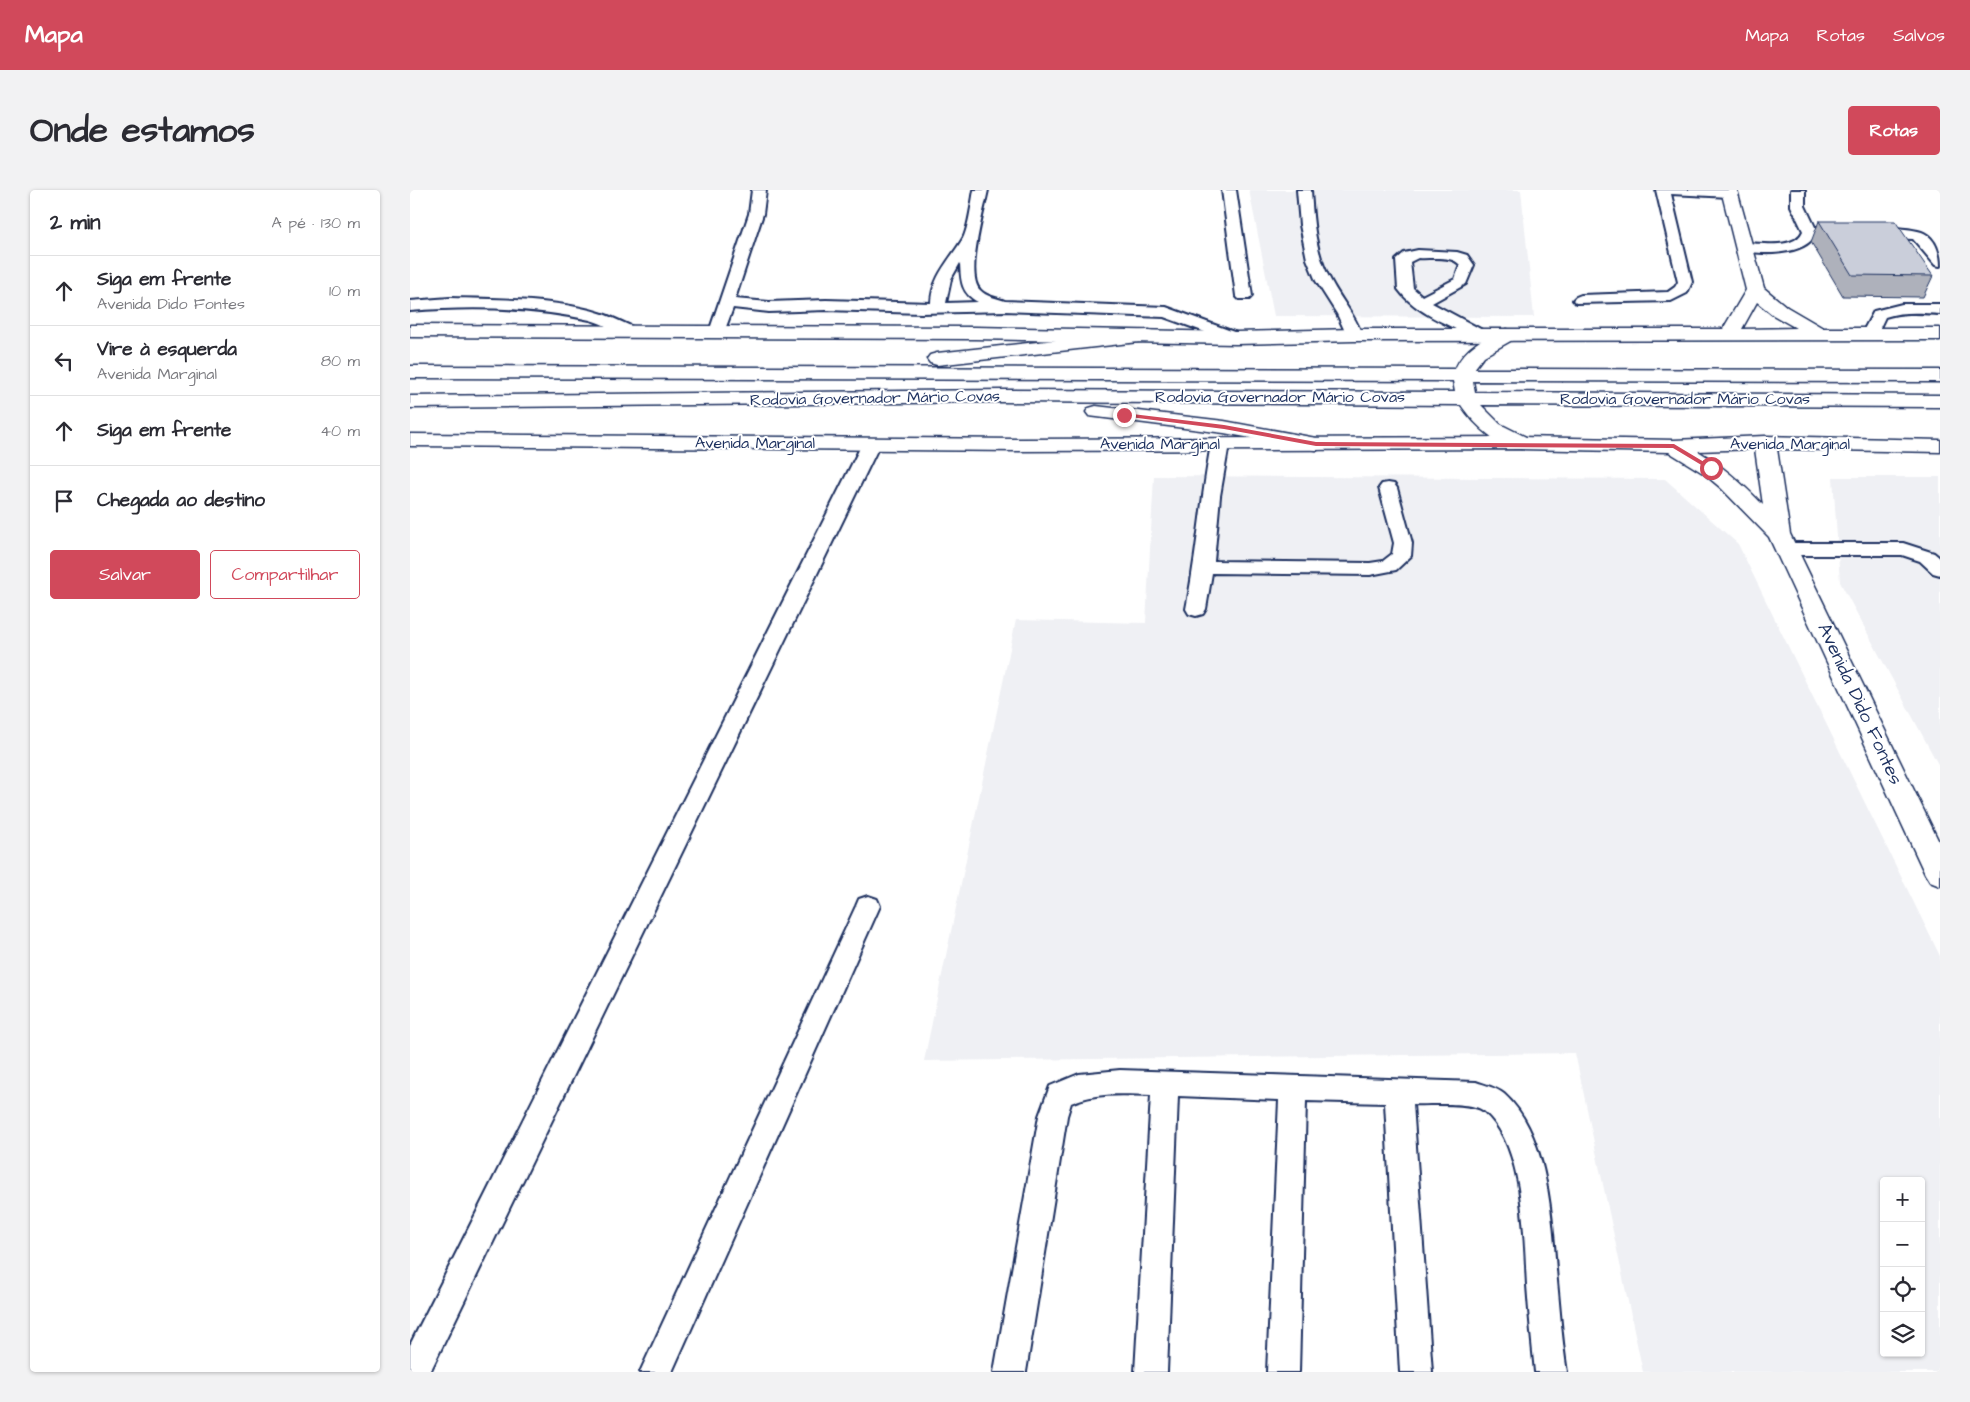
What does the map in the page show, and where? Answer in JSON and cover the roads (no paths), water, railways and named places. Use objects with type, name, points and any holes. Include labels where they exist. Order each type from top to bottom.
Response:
[{"type":"street","points":[[1729,191],[1755,290],[1780,311],[1820,334]]},
{"type":"street","points":[[1729,334],[1755,290]]},
{"type":"street","points":[[410,330],[873,332],[1236,338],[1354,335],[1940,334]]},
{"type":"street","points":[[1507,335],[1476,352],[1466,364],[1462,373],[1462,384],[1466,398],[1480,417],[1493,428],[1520,444]]},
{"type":"street","points":[[769,375],[846,365],[930,359],[1149,336]]},
{"type":"street","name":"Rodovia Governador Mário Covas","points":[[410,372],[769,375],[1462,373],[1940,376]]},
{"type":"street","points":[[1003,396],[1063,409],[1224,427],[1316,444]]},
{"type":"street","name":"Rodovia Governador Mário Covas","points":[[410,402],[1003,396],[1940,401]]},
{"type":"street","name":"Avenida Marginal","points":[[410,440],[871,444],[1520,444],[1674,446],[1766,442],[1940,446]]},
{"type":"street","name":"Avenida Dido Fontes","points":[[1766,442],[1783,541],[1940,874]]},
{"type":"street","name":"Avenida Dido Fontes","points":[[1674,446],[1717,473],[1783,541]]},
{"type":"lane","points":[[717,332],[756,214],[759,190]]},
{"type":"lane","points":[[981,190],[971,238],[966,279],[971,291],[986,300],[1005,306]]},
{"type":"lane","points":[[1229,190],[1244,296]]},
{"type":"lane","points":[[1304,190],[1306,225],[1312,253],[1323,280],[1352,326],[1354,335]]},
{"type":"lane","points":[[1581,300],[1671,296],[1682,290],[1685,282],[1663,190],[1729,191]]},
{"type":"lane","points":[[1798,190],[1796,194],[1800,212],[1810,231]]},
{"type":"lane","points":[[1744,247],[1796,245],[1805,241],[1810,231]]},
{"type":"lane","points":[[1810,231],[1876,232],[1915,235],[1921,237],[1940,262]]},
{"type":"lane","points":[[938,308],[938,296],[945,274],[971,238]]},
{"type":"lane","points":[[410,306],[450,303],[512,304],[580,313],[597,317],[629,331]]},
{"type":"lane","points":[[727,303],[769,307],[878,306],[938,308],[1005,306],[1166,312],[1236,338]]},
{"type":"lane","points":[[1421,303],[1441,312],[1480,335]]},
{"type":"lane","points":[[873,332],[878,306]]},
{"type":"lane","points":[[760,332],[769,307]]},
{"type":"lane","points":[[1870,333],[1879,314],[1888,310],[1897,308],[1940,309]]},
{"type":"lane","points":[[412,1372],[871,444]]},
{"type":"lane","points":[[1196,609],[1204,567],[1206,528],[1220,444]]},
{"type":"lane","points":[[1204,567],[1311,567],[1370,570],[1389,566],[1401,556],[1403,543],[1388,488]]},
{"type":"lane","points":[[1783,541],[1903,549],[1928,557],[1940,569]]},
{"type":"lane","points":[[656,1372],[868,906]]},
{"type":"lane","points":[[1010,1372],[1053,1116],[1060,1095],[1079,1086],[1120,1082],[1476,1094],[1493,1102],[1506,1117],[1520,1140],[1536,1199],[1550,1372]]},
{"type":"lane","points":[[1151,1372],[1165,1083]]},
{"type":"lane","points":[[1284,1372],[1293,1087]]},
{"type":"lane","points":[[1398,1091],[1416,1372]]}]
